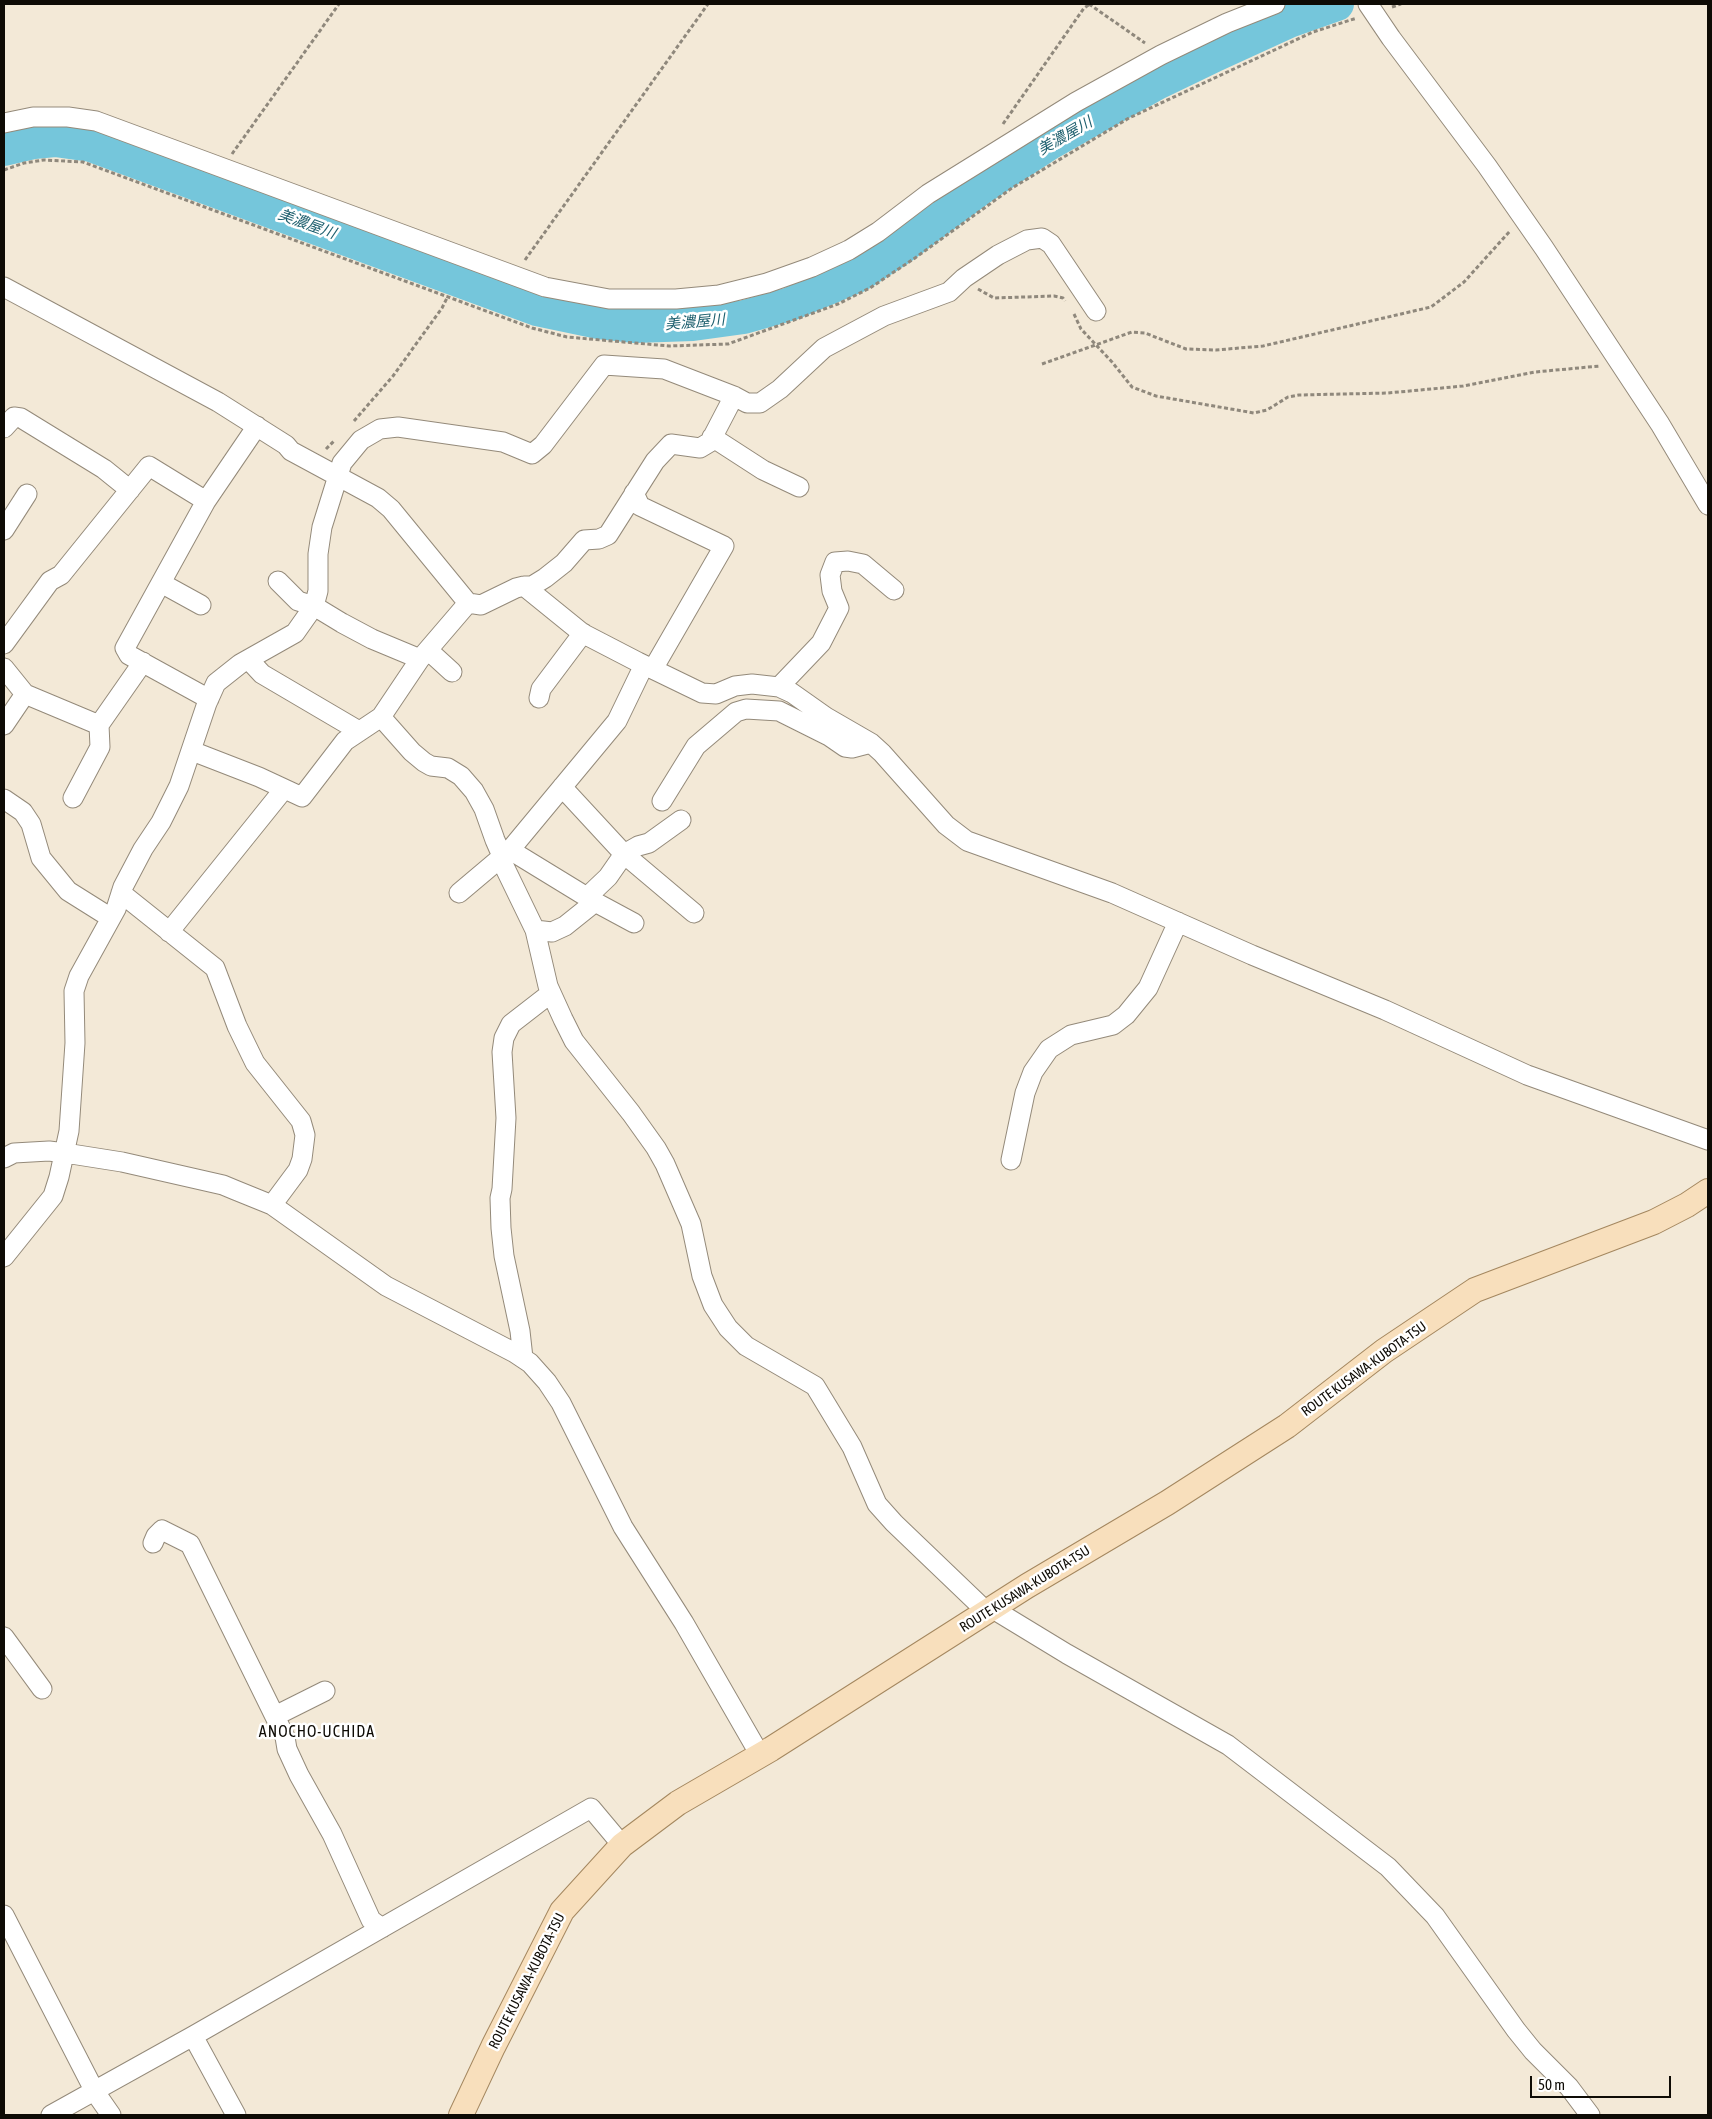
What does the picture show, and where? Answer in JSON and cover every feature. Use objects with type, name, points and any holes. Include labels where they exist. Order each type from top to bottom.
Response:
[{"type":"main road","name":"ROUTE KUSAWA-KUBOTA-TSU","points":[[461,2115],[492,2047],[562,1911],[622,1845],[678,1803],[760,1755],[1287,1426],[1384,1351],[1475,1290],[1654,1222],[1688,1205],[1708,1191]]},
{"type":"street","points":[[4,123],[33,117],[68,117],[96,121],[545,287],[608,299],[667,299],[719,295],[767,283],[812,267],[849,250],[878,232],[928,194],[1076,102],[1162,55],[1227,24],[1275,4]]},
{"type":"street","points":[[1371,8],[1522,217],[1660,424],[1708,506]]},
{"type":"street","points":[[4,1257],[54,1196],[65,1153],[75,1043],[74,991],[79,976],[111,918],[143,849],[161,822],[176,793],[216,684],[240,664],[295,634],[314,606],[318,591],[319,540],[337,475],[342,464],[361,440],[380,429],[389,427],[503,442],[532,454],[542,445],[604,365],[664,369],[734,396],[747,403],[760,404],[780,389],[824,348],[884,316],[949,292],[963,279],[998,255],[1027,240],[1042,238],[1051,244],[1096,311]]},
{"type":"street","points":[[4,287],[218,402],[286,444],[291,451],[378,498],[391,509],[468,603],[481,605],[516,588],[532,586],[564,563],[584,540],[600,539],[608,535],[655,461],[670,444],[700,448],[710,442],[734,396]]},
{"type":"street","points":[[4,428],[14,417],[21,418],[104,469],[130,490]]},
{"type":"street","points":[[209,699],[129,655],[125,648],[206,501],[257,426]]},
{"type":"street","points":[[712,437],[763,470],[799,487]]},
{"type":"street","points":[[4,644],[50,581],[61,575],[149,466],[206,501]]},
{"type":"street","points":[[459,893],[506,853],[617,721],[724,546],[640,506],[634,493]]},
{"type":"street","points":[[4,530],[27,494]]},
{"type":"street","points":[[778,687],[820,643],[839,608],[832,592],[830,575],[835,562],[848,561],[863,564],[894,590]]},
{"type":"street","points":[[278,581],[298,601],[314,606],[372,639],[424,655],[452,672]]},
{"type":"street","points":[[161,583],[201,605]]},
{"type":"street","points":[[524,586],[583,633],[702,693],[716,694],[735,686],[752,684],[778,687],[792,693],[871,743],[946,825],[968,840],[1112,893],[1252,955],[1386,1010],[1527,1075],[1708,1140]]},
{"type":"street","points":[[192,751],[302,797],[345,741],[381,716],[424,655],[468,603]]},
{"type":"street","points":[[539,698],[541,689],[583,633]]},
{"type":"street","points":[[249,660],[262,674],[359,731]]},
{"type":"street","points":[[73,798],[100,747],[100,725],[143,662]]},
{"type":"street","points":[[4,668],[25,694],[100,725]]},
{"type":"street","points":[[4,725],[25,694]]},
{"type":"street","points":[[662,801],[696,746],[736,712],[746,708],[779,710],[829,736],[845,747],[852,748],[871,743]]},
{"type":"street","points":[[381,716],[412,752],[424,762],[431,766],[448,768],[461,776],[474,791],[484,809],[495,840],[506,853],[634,923]]},
{"type":"street","points":[[170,932],[284,788]]},
{"type":"street","points":[[562,788],[624,854],[694,913]]},
{"type":"street","points":[[4,799],[23,812],[31,824],[41,858],[68,891],[111,918]]},
{"type":"street","points":[[535,930],[552,932],[565,926],[591,900],[624,854],[638,846],[650,843],[681,820]]},
{"type":"street","points":[[506,853],[504,866],[535,930],[551,993],[574,1040],[631,1113],[665,1164],[691,1224],[702,1276],[713,1305],[728,1328],[746,1346],[815,1386],[852,1447],[877,1504],[894,1523],[991,1611],[1228,1746],[1388,1867],[1435,1916],[1516,2030],[1533,2051],[1569,2087],[1590,2115]]},
{"type":"street","points":[[121,893],[215,968],[237,1026],[255,1063],[301,1121],[305,1136],[302,1160],[298,1170],[272,1205]]},
{"type":"street","points":[[1012,1160],[1024,1092],[1033,1072],[1049,1049],[1072,1035],[1113,1025],[1126,1015],[1148,988],[1178,922]]},
{"type":"street","points":[[523,1358],[520,1332],[504,1256],[501,1228],[500,1198],[506,1118],[502,1052],[504,1038],[511,1024],[551,993]]},
{"type":"street","points":[[4,1158],[14,1153],[49,1151],[122,1162],[223,1185],[272,1205],[386,1286],[530,1363],[547,1382],[561,1403],[633,1544],[684,1623],[760,1755]]},
{"type":"street","points":[[153,1543],[156,1536],[162,1530],[190,1544],[285,1737],[287,1749],[299,1776],[332,1834],[371,1920],[382,1928]]},
{"type":"street","points":[[4,1637],[42,1689]]},
{"type":"street","points":[[275,1716],[324,1691]]},
{"type":"street","points":[[51,2115],[95,2092],[591,1808],[622,1845]]},
{"type":"street","points":[[4,1915],[11,1947],[110,2115]]},
{"type":"street","points":[[193,2036],[236,2115]]},
{"type":"path","points":[[222,168],[339,4]]},
{"type":"path","points":[[515,276],[708,4]]},
{"type":"path","points":[[996,151],[993,139],[1084,8],[1090,4],[1162,55]]},
{"type":"path","points":[[4,170],[24,163],[44,160],[83,162],[532,328],[567,337],[669,346],[728,344],[838,304],[870,288],[1012,188],[1128,118],[1313,32],[1371,8],[1401,4]]},
{"type":"path","points":[[1042,364],[1132,332],[1145,333],[1186,349],[1216,350],[1262,346],[1432,307],[1464,282],[1522,217]]},
{"type":"path","points":[[963,279],[994,298],[1054,296],[1063,298],[1081,328],[1132,387],[1156,396],[1254,412],[1268,410],[1288,397],[1300,395],[1388,393],[1463,386],[1535,372],[1620,364]]},
{"type":"path","points":[[352,423],[393,376],[442,308],[448,296]]},
{"type":"path","points":[[316,464],[327,448],[340,435]]},
{"type":"waterway","name":"美濃屋川","points":[[4,149],[34,142],[55,140],[91,145],[537,309],[599,322],[635,326],[693,324],[744,317],[790,304],[859,275],[901,248],[981,188],[1048,144],[1157,83],[1289,21],[1337,4]]},
{"type":"district","name":"ANOCHO-UCHIDA","points":[[317,1732]]}]
